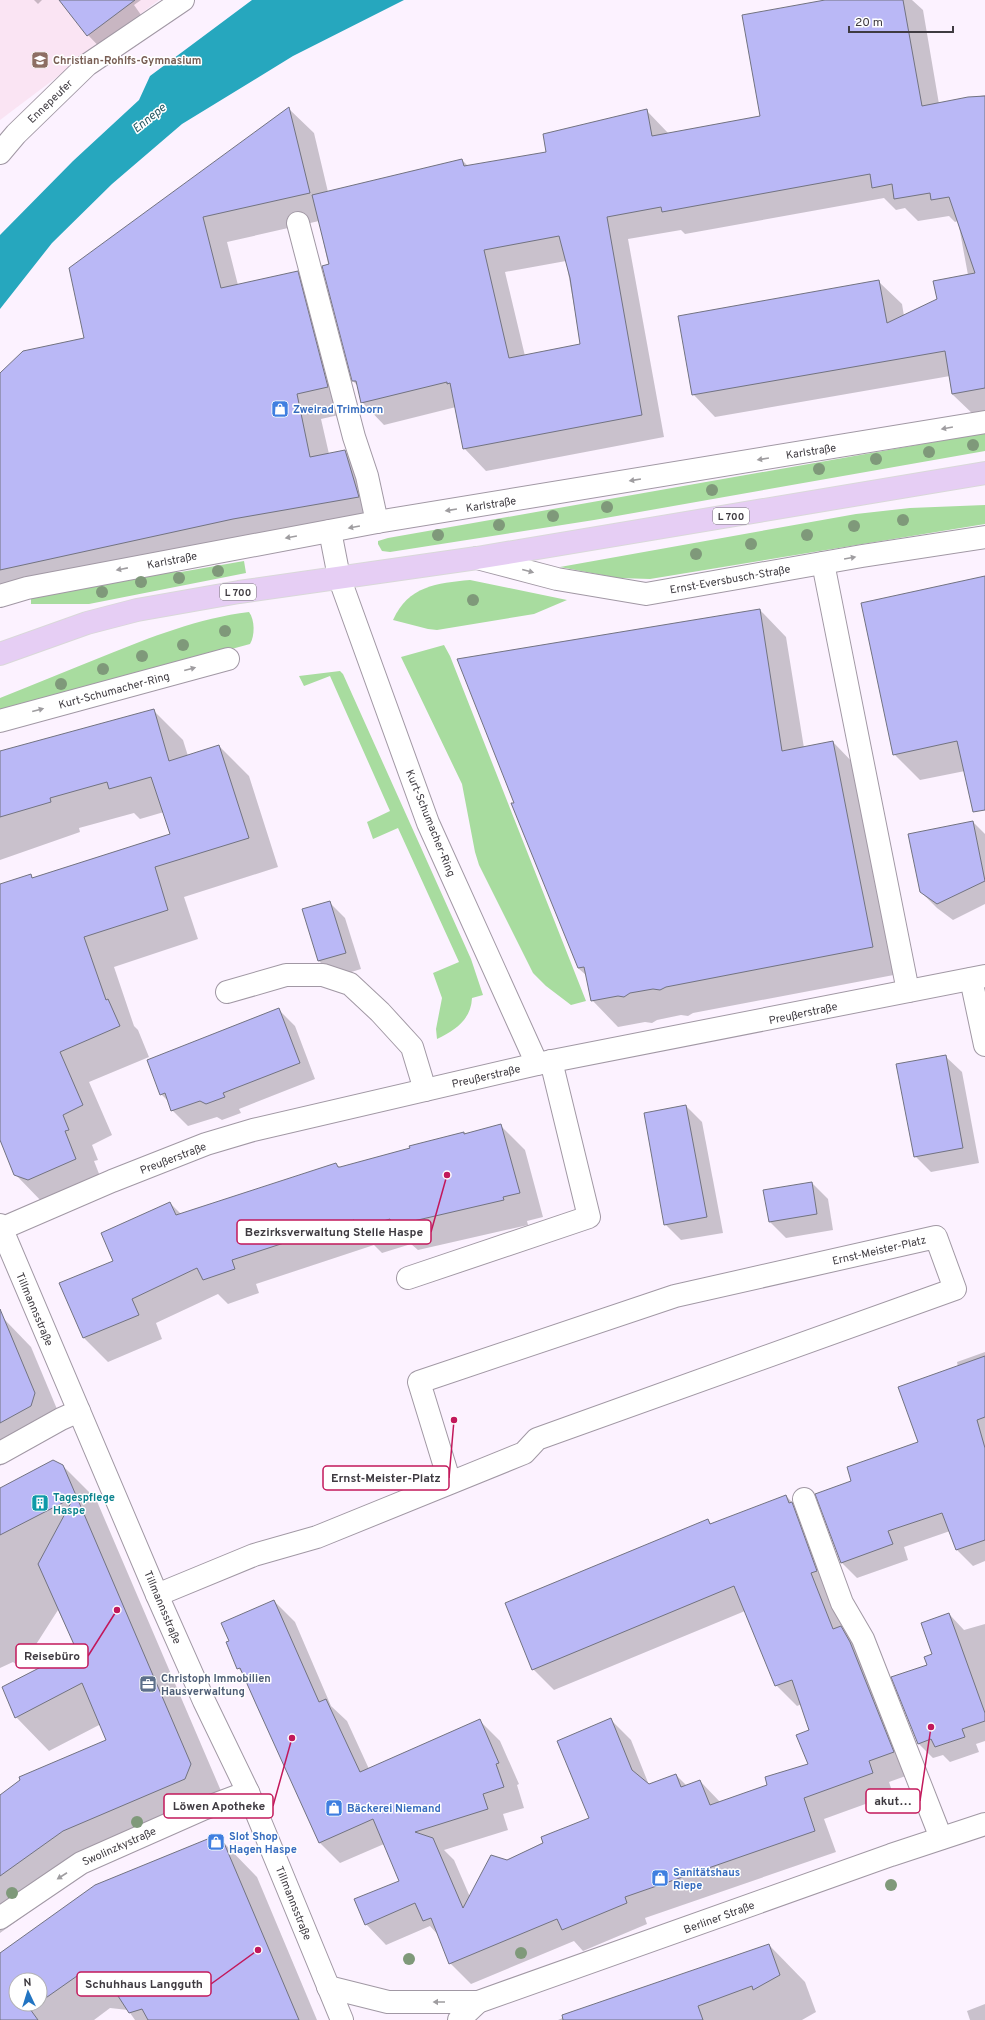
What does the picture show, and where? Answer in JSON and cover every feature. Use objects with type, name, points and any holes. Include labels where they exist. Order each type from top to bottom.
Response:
[{"type":"main road","name":"L 700","points":[[0,654],[87,624],[137,610],[339,577],[477,558],[985,473]]},
{"type":"street","name":"Ennepeufer","points":[[0,153],[16,134],[87,65],[183,0]]},
{"type":"street","points":[[298,223],[354,437],[367,476],[378,522]]},
{"type":"street","name":"Karlstraße","points":[[0,596],[27,588],[378,522],[985,422]]},
{"type":"street","name":"Kurt-Schumacher-Ring","points":[[330,531],[339,577],[428,823],[544,1062],[589,1217],[408,1278]]},
{"type":"street","name":"Ernst-Eversbusch-Straße","points":[[477,558],[557,579],[646,594],[823,563],[985,537]]},
{"type":"street","points":[[823,563],[908,991]]},
{"type":"street","name":"Kurt-Schumacher-Ring","points":[[0,721],[228,659]]},
{"type":"street","points":[[227,992],[286,975],[324,975],[350,984],[380,1012],[412,1047],[425,1090]]},
{"type":"street","points":[[978,978],[985,1045]]},
{"type":"street","name":"Preußerstraße","points":[[1,1227],[206,1144],[253,1130],[544,1062],[754,1023],[978,978]]},
{"type":"street","name":"Tillmannsstraße","points":[[1,1227],[157,1594],[204,1701],[248,1792],[342,2020]]},
{"type":"street","name":"Ernst-Meister-Platz","points":[[157,1594],[254,1555],[317,1537],[524,1453],[537,1439],[955,1290],[936,1237],[675,1296],[419,1382],[450,1483]]},
{"type":"street","points":[[0,1453],[61,1419],[79,1411]]},
{"type":"street","points":[[804,1499],[842,1602],[863,1640],[941,1838]]},
{"type":"street","name":"Swolinzkystraße","points":[[0,1918],[82,1863],[203,1809],[248,1792]]},
{"type":"street","name":"Berliner Straße","points":[[459,2020],[478,2002],[941,1838],[985,1824]]},
{"type":"street","points":[[328,1987],[388,2002],[478,2002]]},
{"type":"shaded area","name":"Christian-Rohlfs-Gymnasium","points":[[0,0],[159,0],[0,120]]},
{"type":"green space","points":[[985,433],[985,451],[594,520],[390,552],[382,551],[378,544],[378,541],[388,538]]},
{"type":"green space","points":[[985,505],[985,524],[650,579],[618,578],[560,567],[856,514],[910,508]]},
{"type":"green space","points":[[244,561],[246,573],[89,604],[31,604],[31,598],[156,572],[181,572]]},
{"type":"green space","points":[[470,580],[567,600],[534,614],[437,630],[393,620],[399,609],[415,593],[435,585]]},
{"type":"green space","points":[[249,612],[254,628],[252,641],[250,644],[0,712],[0,698],[91,661],[175,629],[212,619]]},
{"type":"green space","points":[[444,645],[450,656],[586,1001],[571,1005],[546,986],[533,973],[479,865],[475,852],[462,784],[401,657]]},
{"type":"green space","points":[[340,671],[343,674],[471,959],[483,995],[472,998],[469,1012],[461,1023],[450,1032],[437,1039],[436,1029],[442,998],[433,973],[459,962],[398,828],[373,839],[367,822],[390,811],[330,676],[304,686],[299,676]]},
{"type":"water","name":"Ennepe","points":[[252,0],[404,0],[293,56],[182,124],[112,184],[52,243],[0,309],[0,235],[73,161],[139,100],[150,76]]},
{"type":"building","points":[[59,0],[135,0],[87,36]]},
{"type":"building","points":[[825,0],[903,0],[922,106],[968,97],[985,96],[985,388],[952,394],[945,351],[692,395],[678,316],[879,280],[887,323],[937,299],[933,281],[975,273],[949,197],[931,200],[930,193],[894,199],[892,184],[872,188],[870,174],[662,212],[661,207],[607,217],[642,415],[463,449],[450,383],[447,384],[447,382],[361,403],[356,381],[352,381],[322,266],[329,264],[312,195],[462,159],[464,166],[546,152],[543,134],[647,109],[652,136],[760,116],[742,15]],"holes":[[[559,236],[570,278],[580,344],[509,358],[484,250]]]},
{"type":"building","points":[[289,107],[310,193],[203,217],[221,288],[298,271],[328,387],[297,394],[310,457],[345,450],[359,497],[233,519],[0,570],[0,373],[23,351],[84,338],[69,268]]},
{"type":"building","points":[[985,576],[985,810],[973,812],[957,741],[893,755],[861,603]]},
{"type":"building","points":[[760,609],[782,751],[833,741],[873,947],[666,987],[660,990],[653,989],[630,993],[624,997],[618,996],[591,1001],[584,967],[578,968],[511,803],[514,803],[457,659]]},
{"type":"building","points":[[154,709],[169,761],[219,745],[249,838],[155,867],[168,910],[84,937],[106,1000],[108,999],[120,1026],[60,1052],[83,1105],[63,1115],[69,1130],[65,1131],[76,1159],[28,1180],[14,1175],[0,1140],[0,884],[31,874],[32,878],[170,834],[151,777],[109,789],[107,782],[50,798],[51,802],[0,817],[0,751]]},
{"type":"building","points":[[973,821],[985,881],[937,904],[920,892],[908,834]]},
{"type":"building","points":[[330,901],[346,953],[318,961],[302,909]]},
{"type":"building","points":[[279,1008],[300,1063],[223,1093],[225,1097],[206,1104],[200,1101],[171,1111],[165,1093],[160,1095],[147,1060]]},
{"type":"building","points":[[946,1055],[963,1148],[914,1157],[896,1064]]},
{"type":"building","points":[[686,1105],[707,1217],[664,1225],[644,1113]]},
{"type":"building","points":[[501,1124],[520,1193],[503,1197],[504,1200],[392,1226],[390,1219],[357,1229],[354,1220],[232,1260],[235,1269],[203,1280],[197,1268],[132,1299],[139,1315],[83,1338],[59,1283],[113,1261],[101,1233],[170,1202],[176,1215],[336,1163],[338,1167],[340,1167],[410,1148],[409,1146]]},
{"type":"building","points":[[812,1182],[817,1214],[769,1222],[763,1190]]},
{"type":"building","points":[[0,1309],[35,1393],[31,1406],[0,1423]]},
{"type":"building","points":[[985,1356],[985,1417],[977,1420],[985,1448],[985,1540],[956,1550],[942,1513],[888,1531],[893,1544],[841,1563],[815,1494],[851,1481],[847,1467],[918,1442],[898,1387]]},
{"type":"building","points":[[53,1460],[63,1465],[191,1764],[185,1779],[63,1831],[0,1876],[0,1795],[20,1780],[19,1777],[106,1740],[82,1683],[15,1718],[2,1687],[76,1649],[38,1564],[74,1497],[0,1535],[0,1488]]},
{"type":"building","points":[[786,1495],[789,1503],[792,1502],[817,1571],[811,1573],[833,1629],[841,1626],[850,1642],[894,1752],[869,1761],[873,1773],[804,1798],[815,1831],[625,1897],[627,1903],[562,1930],[557,1919],[449,1964],[431,1918],[423,1921],[415,1903],[365,1925],[354,1899],[399,1881],[373,1819],[319,1843],[240,1668],[237,1669],[226,1642],[229,1641],[221,1623],[274,1600],[319,1702],[326,1699],[360,1772],[480,1719],[499,1763],[496,1764],[504,1787],[483,1794],[488,1809],[415,1832],[433,1838],[463,1908],[491,1855],[507,1860],[543,1843],[541,1837],[589,1818],[557,1741],[611,1718],[632,1770],[649,1784],[676,1774],[681,1787],[700,1780],[710,1805],[767,1785],[765,1777],[808,1764],[796,1735],[809,1730],[792,1680],[775,1686],[734,1586],[532,1670],[505,1603],[708,1519],[710,1524]]},
{"type":"building","points":[[949,1613],[985,1713],[985,1721],[962,1729],[965,1737],[935,1747],[931,1739],[918,1744],[891,1677],[927,1665],[924,1657],[932,1654],[921,1623]]},
{"type":"building","points":[[210,1838],[224,1843],[299,2020],[148,2020],[142,2009],[129,2013],[107,1979],[77,1976],[48,1996],[48,1972],[8,1972],[8,2012],[32,2012],[38,2020],[0,2020],[0,1953],[95,1885]]},
{"type":"building","points":[[769,1944],[780,1975],[753,1990],[752,1986],[698,2006],[703,2020],[563,2020],[562,2015]]},
{"type":"place","name":"Christian-Rohlfs-Gymnasium","points":[[40,60]]},
{"type":"place","name":"Zweirad Trimborn","points":[[280,409]]},
{"type":"place","name":"Bezirksverwaltung Stelle Haspe","points":[[447,1175]]},
{"type":"place","name":"Ernst-Meister-Platz","points":[[454,1420]]},
{"type":"place","name":"Tagespflege Haspe","points":[[40,1503]]},
{"type":"place","name":"Reisebüro","points":[[117,1610]]},
{"type":"place","name":"Christoph Immobilien Hausverwaltung","points":[[148,1684]]},
{"type":"place","name":"akut…","points":[[931,1727]]},
{"type":"place","name":"Löwen Apotheke","points":[[292,1738]]},
{"type":"place","name":"Bäckerei Niemand","points":[[334,1808]]},
{"type":"place","name":"Slot Shop Hagen Haspe","points":[[216,1842]]},
{"type":"place","name":"Sanitätshaus Riepe","points":[[660,1878]]},
{"type":"place","name":"Schuhhaus Langguth","points":[[258,1950]]}]
